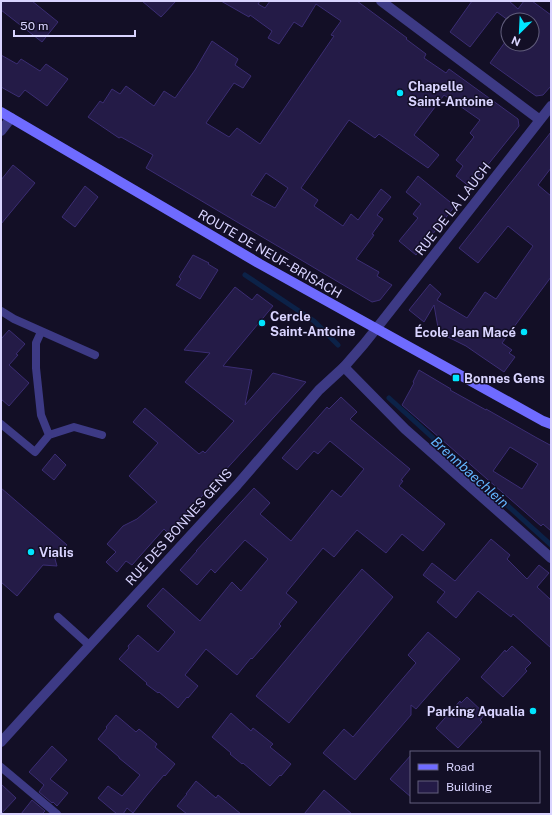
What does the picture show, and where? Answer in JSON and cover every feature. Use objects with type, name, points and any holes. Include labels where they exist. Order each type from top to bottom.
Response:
[{"type":"main road","name":"ROUTE DE NEUF-BRISACH","points":[[1,112],[260,264],[543,421],[551,424]]},
{"type":"street","points":[[381,1],[540,120]]},
{"type":"street","name":"RUE DE LA LAUCH","points":[[376,329],[551,106]]},
{"type":"street","points":[[1,131],[11,118]]},
{"type":"street","name":"RUE DES BONNES GENS","points":[[2,740],[237,485],[319,390],[344,367],[376,329]]},
{"type":"street","points":[[344,367],[405,429],[551,558]]},
{"type":"lane","points":[[1,312],[41,332],[95,355]]},
{"type":"lane","points":[[41,332],[36,344],[36,368],[41,415],[49,435]]},
{"type":"lane","points":[[1,424],[35,452],[49,435],[74,427],[102,435]]},
{"type":"lane","points":[[58,617],[89,645]]},
{"type":"lane","points":[[1,767],[57,814]]},
{"type":"building","points":[[1,1],[32,1],[58,22],[42,42],[1,10]]},
{"type":"building","points":[[142,1],[176,1],[161,17]]},
{"type":"building","points":[[221,1],[260,1],[258,4],[265,8],[270,1],[357,1],[426,54],[424,58],[446,73],[449,69],[518,119],[519,126],[470,187],[456,176],[463,166],[456,160],[474,137],[470,133],[480,120],[444,95],[414,135],[439,155],[428,168],[379,134],[375,138],[349,120],[301,188],[318,200],[314,206],[343,226],[351,214],[358,220],[381,189],[391,197],[377,215],[383,219],[372,234],[374,235],[356,259],[379,272],[377,276],[392,285],[380,300],[372,302],[146,168],[153,155],[121,137],[119,138],[88,117],[100,101],[103,103],[112,89],[120,94],[126,86],[154,106],[164,91],[175,98],[195,70],[212,41],[238,59],[235,65],[251,76],[243,88],[234,83],[206,123],[229,137],[237,128],[260,144],[334,36],[331,35],[341,21],[316,4],[302,27],[294,22],[279,44],[268,38],[272,31],[250,15],[249,17]],"holes":[[[266,173],[288,188],[275,208],[251,195]]]},
{"type":"building","points":[[472,1],[509,1],[518,9],[524,1],[532,1],[551,15],[551,86],[543,95],[536,96],[490,63],[500,49],[500,52],[540,52],[540,12],[500,12],[500,14],[497,12],[470,47],[450,32]]},
{"type":"building","points":[[1,55],[17,64],[21,59],[40,71],[46,64],[68,79],[47,106],[25,90],[19,97],[1,87]]},
{"type":"building","points":[[551,132],[551,168],[538,185],[551,196],[551,277],[502,343],[512,350],[509,353],[515,357],[504,372],[466,346],[439,333],[434,305],[424,322],[409,310],[430,284],[441,294],[437,300],[467,318],[485,292],[496,299],[533,246],[508,226],[478,263],[459,248]]},
{"type":"building","points":[[13,165],[35,183],[1,224],[1,180]]},
{"type":"building","points":[[418,176],[455,206],[416,255],[399,241],[418,218],[413,214],[421,204],[406,192]]},
{"type":"building","points":[[85,186],[98,197],[75,227],[62,217]]},
{"type":"building","points":[[193,255],[209,263],[208,264],[218,270],[200,299],[176,285],[181,279],[179,277]]},
{"type":"building","points":[[235,287],[252,300],[257,294],[273,306],[223,366],[252,370],[245,405],[273,373],[306,382],[168,533],[164,529],[132,565],[126,561],[117,572],[106,562],[116,552],[107,544],[123,526],[137,519],[157,502],[129,476],[158,443],[133,422],[145,408],[199,454],[203,451],[205,453],[234,421],[185,382],[210,353],[184,350]]},
{"type":"building","points":[[9,330],[25,344],[9,365],[29,383],[9,406],[1,399],[1,339]]},
{"type":"building","points":[[419,370],[451,389],[450,390],[550,445],[551,444],[551,531],[543,524],[541,526],[402,405],[414,383],[413,382]],"holes":[[[510,447],[538,464],[522,489],[493,471]]]},
{"type":"building","points":[[341,397],[357,412],[350,419],[410,469],[401,480],[403,481],[399,486],[445,524],[423,551],[402,534],[386,553],[357,530],[334,557],[323,548],[286,593],[297,602],[279,624],[281,626],[252,659],[251,658],[237,675],[206,649],[185,675],[198,686],[178,708],[159,692],[158,693],[146,684],[147,683],[119,659],[138,635],[158,652],[175,632],[147,606],[163,588],[200,621],[232,582],[241,591],[268,559],[245,540],[215,573],[211,569],[197,585],[180,570],[254,488],[270,503],[260,514],[291,541],[332,490],[341,497],[364,469],[330,441],[318,454],[314,451],[297,470],[282,458],[327,407],[329,409]]},
{"type":"building","points":[[55,454],[66,465],[54,480],[42,470]]},
{"type":"building","name":"Vialis","points":[[1,488],[67,545],[55,559],[57,566],[43,565],[17,596],[1,582]]},
{"type":"building","points":[[491,539],[510,555],[507,559],[527,579],[539,565],[549,573],[537,587],[551,600],[551,648],[513,614],[511,617],[478,591],[456,618],[437,602],[445,592],[423,575],[432,563],[455,581]]},
{"type":"building","points":[[362,569],[393,597],[289,723],[256,696]]},
{"type":"building","points":[[428,632],[460,659],[416,709],[411,705],[411,715],[355,780],[323,753],[344,729],[353,737],[416,663],[408,655]]},
{"type":"building","points":[[512,646],[531,663],[525,669],[527,671],[503,697],[481,677],[505,650],[506,652]]},
{"type":"building","points":[[467,697],[485,714],[480,720],[482,722],[458,748],[436,728],[460,701],[461,703]]},
{"type":"building","points":[[231,713],[251,731],[253,728],[273,744],[270,747],[291,764],[270,786],[230,754],[231,753],[212,737]]},
{"type":"building","points":[[116,715],[136,732],[139,729],[157,744],[155,747],[175,764],[133,813],[127,808],[123,814],[117,814],[98,798],[108,786],[122,796],[140,775],[98,739]]},
{"type":"building","points":[[52,746],[67,760],[50,779],[68,793],[57,806],[39,792],[44,785],[29,772]]},
{"type":"building","points":[[410,756],[410,796],[390,779]]},
{"type":"building","points":[[196,781],[216,798],[218,795],[241,814],[187,814],[177,806]]},
{"type":"building","points":[[1,784],[16,798],[1,814]]},
{"type":"building","points":[[324,790],[352,814],[304,814]]},
{"type":"building","points":[[32,800],[45,811],[42,814],[21,814]]},
{"type":"waterway","name":"Brennbaechlein","points":[[245,275],[314,321],[338,345]]},
{"type":"waterway","name":"Brennbaechlein","points":[[389,398],[551,545]]},
{"type":"place","name":"Chapelle Saint-Antoine","points":[[400,93]]},
{"type":"place","name":"Cercle Saint-Antoine","points":[[262,323]]},
{"type":"place","name":"École Jean Macé","points":[[524,332]]},
{"type":"place","name":"Bonnes Gens","points":[[456,378]]},
{"type":"place","name":"Vialis","points":[[31,552]]},
{"type":"place","name":"Parking Aqualia","points":[[533,711]]}]
